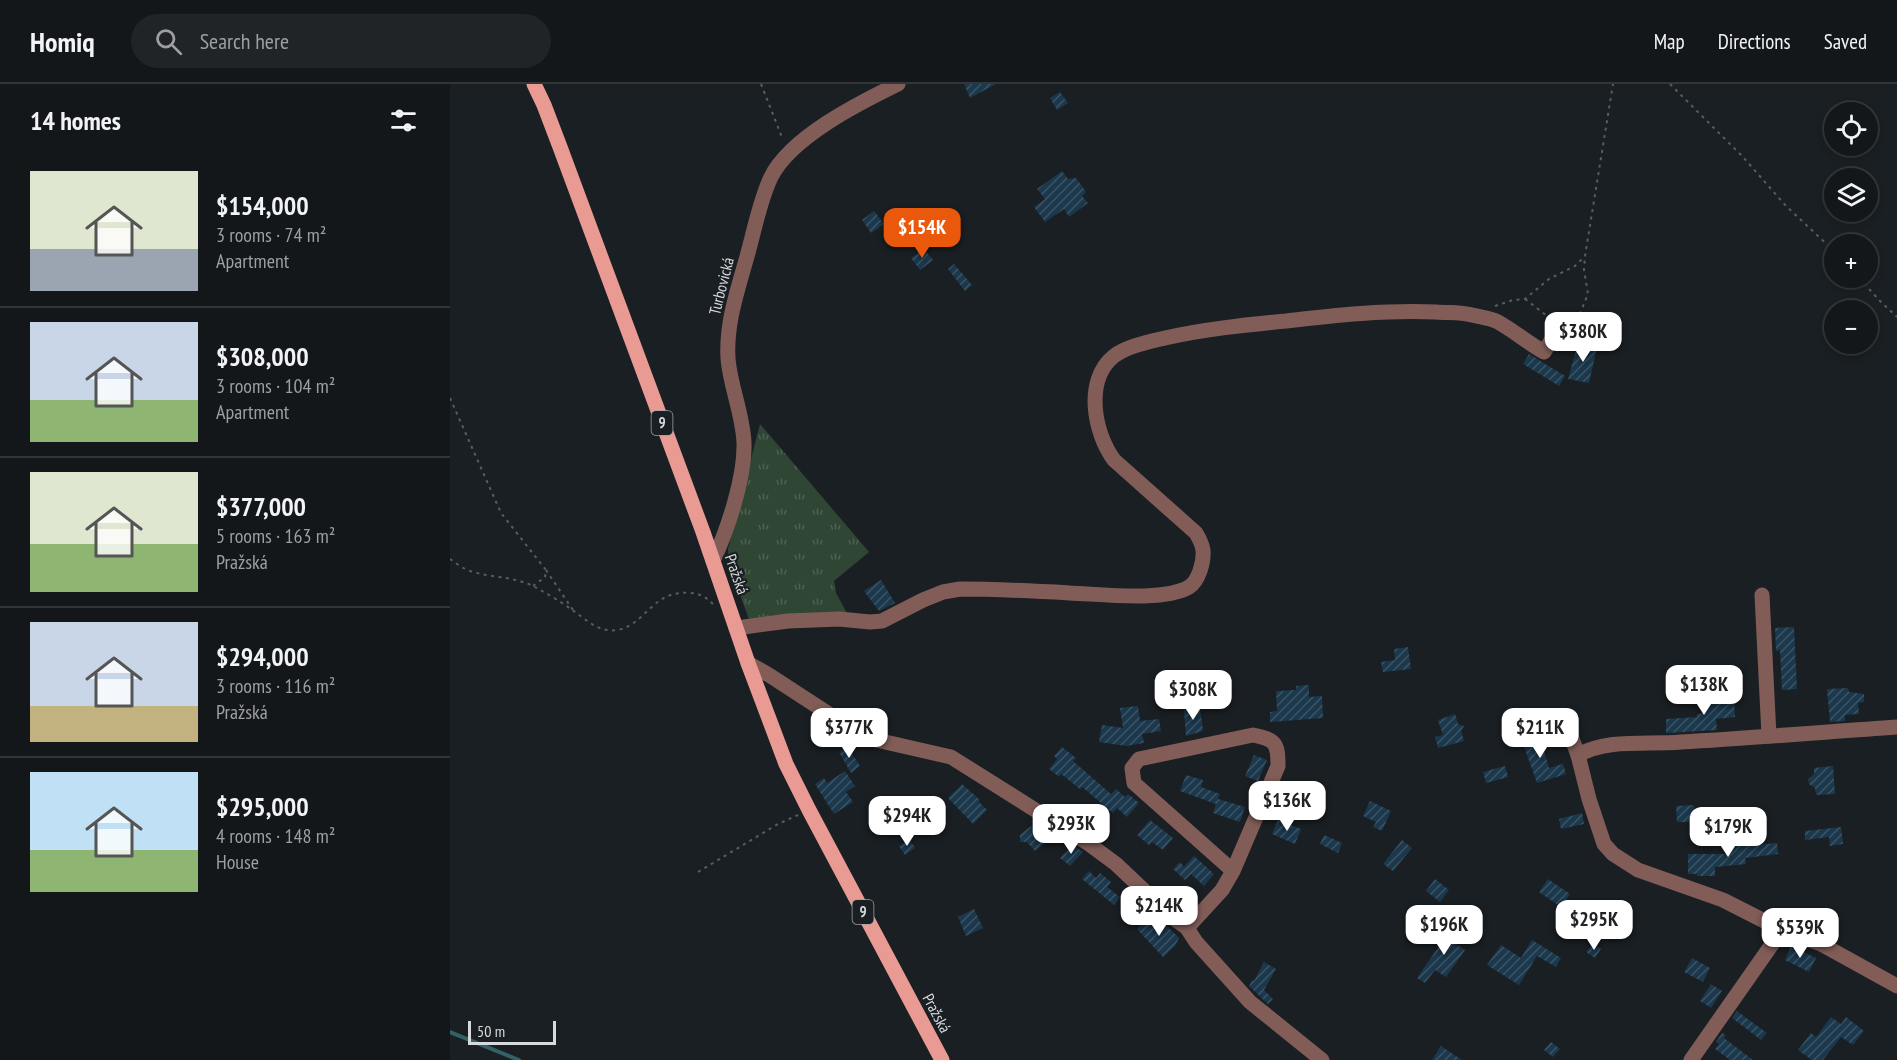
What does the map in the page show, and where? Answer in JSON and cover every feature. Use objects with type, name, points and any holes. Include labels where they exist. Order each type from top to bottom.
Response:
[{"type":"main road","name":"Pražská","points":[[534,84],[560,147],[786,764],[808,810],[942,1060]]},
{"type":"street","name":"Turbovická","points":[[713,561],[727,531],[742,465],[743,435],[728,358],[728,335],[733,306],[764,196],[772,176],[787,154],[840,115],[898,84]]},
{"type":"street","points":[[736,628],[788,621],[839,619],[882,621],[923,600],[943,592],[960,589],[1154,595],[1188,588],[1196,582],[1202,562],[1203,549],[1196,533],[1114,460],[1108,452],[1097,419],[1094,400],[1096,384],[1104,367],[1124,350],[1203,329],[1347,314],[1412,311],[1470,314],[1497,321],[1544,352],[1560,326]]},
{"type":"street","points":[[1762,595],[1769,736]]},
{"type":"street","points":[[748,663],[852,729],[872,739],[942,754],[957,761],[1089,844],[1116,864],[1173,918],[1187,928],[1196,942],[1251,1002],[1322,1060]]},
{"type":"street","points":[[1566,723],[1578,755],[1604,844],[1613,854],[1638,870],[1723,900],[1782,930],[1821,944],[1897,986]]},
{"type":"street","points":[[1578,755],[1592,748],[1610,744],[1679,742],[1897,727]]},
{"type":"street","points":[[1187,928],[1222,891],[1233,871],[1278,766],[1278,749],[1269,738],[1253,735],[1139,759],[1132,768],[1134,783],[1233,871]]},
{"type":"street","points":[[1691,1060],[1782,930]]},
{"type":"path","points":[[761,84],[787,154]]},
{"type":"path","points":[[1525,299],[1560,326],[1574,329],[1588,294],[1584,270],[1585,256],[1613,84]]},
{"type":"path","points":[[1670,84],[1743,157],[1786,206],[1824,242]]},
{"type":"path","points":[[1491,307],[1525,299],[1549,279],[1575,266],[1585,256]]},
{"type":"path","points":[[1868,288],[1897,317]]},
{"type":"path","points":[[450,398],[501,513],[574,610]]},
{"type":"path","points":[[450,560],[468,571],[512,578],[533,586],[574,610],[593,625],[616,630],[638,619],[666,596],[682,592],[697,593],[708,599],[715,607]]},
{"type":"path","points":[[533,586],[545,577],[546,570]]},
{"type":"path","points":[[698,872],[778,824],[808,810]]},
{"type":"green space","points":[[760,424],[869,552],[834,581],[836,593],[848,615],[750,622],[729,565],[728,549]]},
{"type":"building","points":[[964,84],[996,84],[970,98]]},
{"type":"building","points":[[1060,92],[1068,103],[1057,110],[1050,98]]},
{"type":"building","points":[[1062,171],[1068,179],[1076,178],[1086,192],[1082,196],[1088,203],[1069,217],[1064,209],[1045,222],[1034,207],[1045,199],[1037,189]]},
{"type":"building","points":[[874,211],[884,224],[871,233],[862,220]]},
{"type":"building","points":[[924,249],[933,260],[920,270],[911,258]]},
{"type":"building","points":[[954,264],[972,285],[965,291],[948,269]]},
{"type":"building","points":[[1580,343],[1597,347],[1589,383],[1568,379]]},
{"type":"building","points":[[1529,354],[1565,376],[1559,386],[1523,364]]},
{"type":"building","points":[[881,580],[895,603],[879,611],[864,591]]},
{"type":"building","points":[[1794,627],[1797,689],[1782,690],[1780,650],[1776,651],[1775,628]]},
{"type":"building","points":[[1408,647],[1411,669],[1383,672],[1381,662],[1395,660],[1394,649]]},
{"type":"building","points":[[1309,685],[1309,697],[1322,696],[1323,718],[1270,722],[1270,712],[1277,711],[1276,691],[1296,690],[1296,686]]},
{"type":"building","points":[[1848,688],[1849,692],[1864,694],[1864,702],[1858,703],[1859,714],[1845,715],[1845,721],[1830,722],[1827,689]]},
{"type":"building","points":[[1704,695],[1715,695],[1715,698],[1734,698],[1735,717],[1716,719],[1717,730],[1666,733],[1666,719],[1697,717],[1697,714],[1705,713]]},
{"type":"building","points":[[1138,706],[1140,721],[1159,719],[1161,731],[1142,734],[1144,743],[1126,746],[1099,742],[1102,725],[1123,728],[1120,708]]},
{"type":"building","points":[[1200,708],[1203,731],[1186,736],[1184,710]]},
{"type":"building","points":[[1455,714],[1458,724],[1464,726],[1461,731],[1464,741],[1438,748],[1435,737],[1443,735],[1438,720]]},
{"type":"building","points":[[1539,733],[1545,743],[1543,747],[1549,768],[1563,764],[1566,774],[1537,783],[1521,738]]},
{"type":"building","points":[[847,746],[860,766],[851,773],[839,752]]},
{"type":"building","points":[[1062,747],[1076,758],[1073,761],[1111,794],[1116,789],[1125,797],[1128,794],[1139,803],[1127,817],[1117,808],[1113,813],[1082,787],[1080,789],[1061,774],[1059,777],[1049,769],[1057,759],[1054,756]]},
{"type":"building","points":[[1254,755],[1267,760],[1258,781],[1245,776]]},
{"type":"building","points":[[1505,766],[1508,777],[1486,783],[1483,772]]},
{"type":"building","points":[[1833,766],[1835,794],[1816,795],[1815,788],[1809,784],[1808,779],[1814,774],[1814,768]]},
{"type":"building","points":[[845,771],[855,786],[846,792],[853,802],[834,814],[815,784],[824,778],[827,783]]},
{"type":"building","points":[[1186,775],[1203,780],[1201,787],[1220,794],[1218,799],[1245,807],[1240,822],[1213,813],[1216,804],[1180,791]]},
{"type":"building","points":[[962,784],[980,800],[979,802],[987,810],[973,824],[948,798]]},
{"type":"building","points":[[1370,801],[1391,811],[1382,831],[1373,827],[1376,822],[1363,816]]},
{"type":"building","points":[[1694,805],[1695,822],[1677,822],[1676,806]]},
{"type":"building","points":[[1582,813],[1584,824],[1561,829],[1559,819]]},
{"type":"building","points":[[1150,820],[1173,838],[1163,850],[1152,842],[1149,845],[1137,835]]},
{"type":"building","points":[[1278,820],[1301,829],[1295,844],[1272,834]]},
{"type":"building","points":[[1031,826],[1045,843],[1035,851],[1027,842],[1020,842],[1020,835]]},
{"type":"building","points":[[1841,827],[1843,844],[1830,846],[1829,837],[1805,840],[1805,831]]},
{"type":"building","points":[[1324,835],[1342,843],[1338,853],[1320,844]]},
{"type":"building","points":[[910,840],[915,848],[905,855],[899,846]]},
{"type":"building","points":[[1402,840],[1412,848],[1393,871],[1383,864]]},
{"type":"building","points":[[1753,841],[1754,845],[1777,843],[1778,854],[1745,858],[1746,864],[1715,867],[1715,876],[1688,874],[1688,854],[1729,854],[1728,844]]},
{"type":"building","points":[[1072,845],[1083,852],[1070,866],[1060,858]]},
{"type":"building","points":[[1194,856],[1214,874],[1204,886],[1191,874],[1185,880],[1173,869],[1180,862],[1184,867]]},
{"type":"building","points":[[1089,871],[1096,878],[1100,873],[1111,882],[1107,887],[1120,897],[1114,905],[1082,879]]},
{"type":"building","points":[[1435,879],[1449,890],[1440,902],[1426,891]]},
{"type":"building","points":[[1548,879],[1570,894],[1561,907],[1539,892]]},
{"type":"building","points":[[974,909],[983,928],[966,936],[958,917]]},
{"type":"building","points":[[1147,919],[1153,926],[1163,922],[1179,938],[1175,946],[1163,957],[1137,929]]},
{"type":"building","points":[[1455,923],[1463,929],[1453,942],[1465,950],[1446,977],[1435,970],[1425,983],[1417,978]]},
{"type":"building","points":[[1532,940],[1561,958],[1556,967],[1537,956],[1519,985],[1487,965],[1501,945],[1521,958]]},
{"type":"building","points":[[1593,943],[1601,949],[1595,958],[1586,952]]},
{"type":"building","points":[[1791,946],[1816,958],[1809,972],[1785,960]]},
{"type":"building","points":[[1692,958],[1710,968],[1703,982],[1684,972]]},
{"type":"building","points":[[1264,962],[1276,969],[1264,990],[1273,999],[1268,1004],[1249,986]]},
{"type":"building","points":[[1711,984],[1722,991],[1711,1008],[1700,1001]]},
{"type":"building","points":[[1737,1011],[1767,1033],[1761,1040],[1732,1018]]},
{"type":"building","points":[[1831,1017],[1841,1024],[1846,1017],[1864,1031],[1853,1045],[1841,1037],[1823,1060],[1812,1060],[1798,1050],[1811,1033],[1816,1037]]},
{"type":"building","points":[[1722,1033],[1726,1035],[1724,1038],[1753,1060],[1730,1060],[1715,1049],[1719,1044],[1716,1042]]},
{"type":"building","points":[[1551,1042],[1560,1049],[1553,1057],[1544,1050]]},
{"type":"building","points":[[1441,1046],[1462,1060],[1432,1060]]},
{"type":"waterway","points":[[450,1032],[519,1060]]}]
